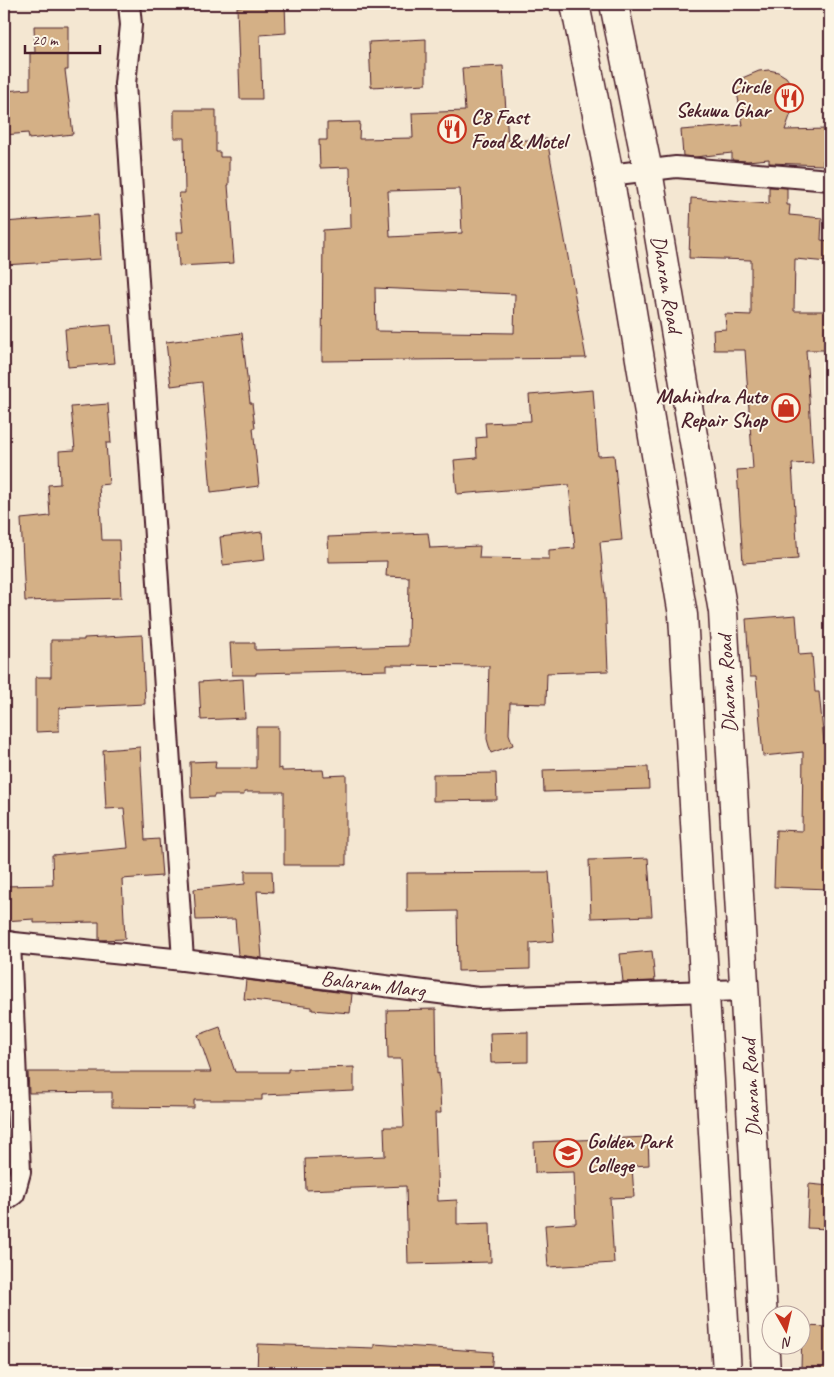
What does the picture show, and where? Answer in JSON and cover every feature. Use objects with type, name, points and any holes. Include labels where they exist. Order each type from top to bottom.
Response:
[{"type":"main road","name":"Dharan Road","points":[[575,4],[609,175],[683,615],[727,1373]]},
{"type":"main road","name":"Dharan Road","points":[[614,4],[648,172],[722,612],[766,1373]]},
{"type":"street","points":[[129,4],[131,25],[125,84],[182,960]]},
{"type":"street","points":[[609,175],[648,172],[676,167],[830,180]]},
{"type":"street","points":[[4,1202],[14,1194],[20,1172],[7,942]]},
{"type":"street","name":"Balaram Marg","points":[[7,942],[182,960],[478,998],[745,990]]},
{"type":"building","points":[[253,4],[285,4],[286,33],[260,35],[262,99],[240,99],[237,7],[254,6]]},
{"type":"building","points":[[34,26],[68,26],[68,70],[65,70],[73,134],[29,139],[28,133],[4,135],[4,91],[30,89],[30,53],[35,53]]},
{"type":"building","points":[[426,39],[426,84],[371,87],[369,42]]},
{"type":"building","points":[[503,66],[508,141],[547,139],[586,358],[322,361],[323,230],[351,228],[350,167],[320,168],[319,140],[327,140],[327,123],[360,122],[359,139],[413,138],[412,113],[465,111],[462,68]],"holes":[[[460,189],[462,233],[390,237],[388,191]],[[375,288],[515,294],[514,333],[376,331]]]},
{"type":"building","points":[[769,70],[778,72],[786,77],[795,93],[795,102],[785,130],[827,129],[828,160],[823,160],[823,165],[769,163],[769,159],[732,160],[732,153],[695,157],[683,156],[681,130],[743,125],[735,81],[759,71]]},
{"type":"building","points":[[174,110],[216,110],[216,152],[220,152],[220,157],[229,157],[228,185],[234,263],[179,266],[177,232],[183,232],[179,193],[185,193],[184,138],[174,138]]},
{"type":"building","points":[[769,187],[787,188],[787,205],[790,205],[789,215],[822,218],[821,240],[830,241],[828,262],[795,259],[794,311],[830,311],[830,350],[806,350],[813,463],[792,464],[798,559],[743,563],[737,470],[753,469],[745,350],[714,350],[713,330],[726,329],[725,314],[751,315],[751,260],[689,258],[691,198],[769,204]]},
{"type":"building","points":[[98,215],[101,259],[4,265],[4,222]]},
{"type":"building","points":[[111,325],[115,363],[68,367],[65,329]]},
{"type":"building","points":[[242,333],[250,403],[252,403],[255,428],[253,428],[259,486],[211,492],[202,382],[171,386],[166,342]]},
{"type":"building","points":[[593,390],[598,456],[614,455],[622,540],[600,542],[605,596],[608,671],[547,673],[546,704],[510,703],[509,734],[513,745],[491,753],[487,739],[489,666],[387,665],[387,670],[232,675],[230,643],[255,643],[255,650],[408,646],[409,577],[386,576],[387,561],[329,562],[328,537],[428,533],[430,548],[480,546],[479,558],[549,559],[549,550],[575,548],[569,485],[457,494],[454,460],[477,458],[476,438],[486,437],[485,423],[531,421],[529,395]]},
{"type":"building","points":[[108,404],[111,443],[106,443],[109,484],[99,485],[102,540],[119,540],[121,598],[25,601],[21,519],[50,516],[48,485],[60,484],[59,451],[75,450],[71,407]]},
{"type":"building","points":[[262,532],[265,560],[223,565],[220,537]]},
{"type":"building","points":[[796,615],[799,655],[812,654],[815,692],[819,692],[826,762],[830,762],[830,889],[774,887],[776,830],[802,831],[803,752],[763,756],[756,677],[750,677],[746,619]]},
{"type":"building","points":[[142,635],[145,704],[59,708],[59,731],[36,732],[36,677],[51,677],[51,640],[84,640],[84,638]]},
{"type":"building","points":[[243,679],[245,718],[201,720],[199,682]]},
{"type":"building","points":[[256,727],[278,727],[278,769],[282,768],[282,771],[323,770],[324,776],[346,775],[346,865],[284,865],[284,792],[244,792],[244,795],[214,795],[214,797],[191,798],[190,762],[216,761],[215,768],[256,768]]},
{"type":"building","points":[[140,747],[145,840],[159,839],[162,876],[122,879],[125,939],[99,940],[99,922],[34,923],[34,919],[4,921],[4,886],[53,885],[52,855],[128,848],[124,808],[106,809],[103,750]]},
{"type":"building","points":[[648,767],[649,789],[544,792],[543,770]]},
{"type":"building","points":[[496,773],[497,800],[433,801],[433,774]]},
{"type":"building","points":[[648,858],[652,916],[591,918],[589,860]]},
{"type":"building","points":[[245,871],[272,871],[273,892],[257,891],[262,958],[238,955],[235,919],[196,920],[194,889],[245,884]]},
{"type":"building","points":[[549,872],[554,941],[530,943],[530,969],[458,971],[457,911],[407,912],[407,873]]},
{"type":"building","points":[[652,951],[655,981],[623,982],[620,954]]},
{"type":"building","points":[[246,980],[352,994],[350,1013],[312,1010],[312,1007],[244,999]]},
{"type":"building","points":[[436,1009],[437,1074],[439,1073],[441,1113],[435,1113],[438,1201],[457,1200],[457,1224],[490,1223],[491,1262],[408,1264],[406,1186],[306,1190],[305,1159],[385,1156],[384,1127],[404,1127],[401,1059],[388,1059],[387,1010]]},
{"type":"building","points":[[220,1027],[235,1072],[288,1072],[288,1069],[354,1067],[354,1091],[262,1095],[262,1100],[194,1100],[194,1108],[112,1107],[112,1092],[29,1093],[28,1072],[211,1072],[198,1035]]},
{"type":"building","points":[[528,1032],[528,1062],[491,1063],[490,1033]]},
{"type":"building","points":[[648,1137],[649,1165],[632,1166],[634,1197],[610,1198],[614,1263],[548,1267],[545,1225],[576,1223],[574,1172],[535,1173],[534,1142]]},
{"type":"building","points":[[809,1184],[830,1186],[830,1229],[807,1228]]},
{"type":"building","points":[[812,1326],[830,1327],[830,1370],[801,1369],[801,1354],[812,1354]]},
{"type":"building","points":[[258,1344],[374,1348],[374,1344],[493,1352],[491,1373],[257,1373]]},
{"type":"place","name":"Circle Sekuwa Ghar","points":[[789,98]]},
{"type":"place","name":"C8 Fast Food & Motel","points":[[452,129]]},
{"type":"place","name":"Mahindra Auto Repair Shop","points":[[786,408]]},
{"type":"place","name":"Golden Park College","points":[[568,1153]]}]
